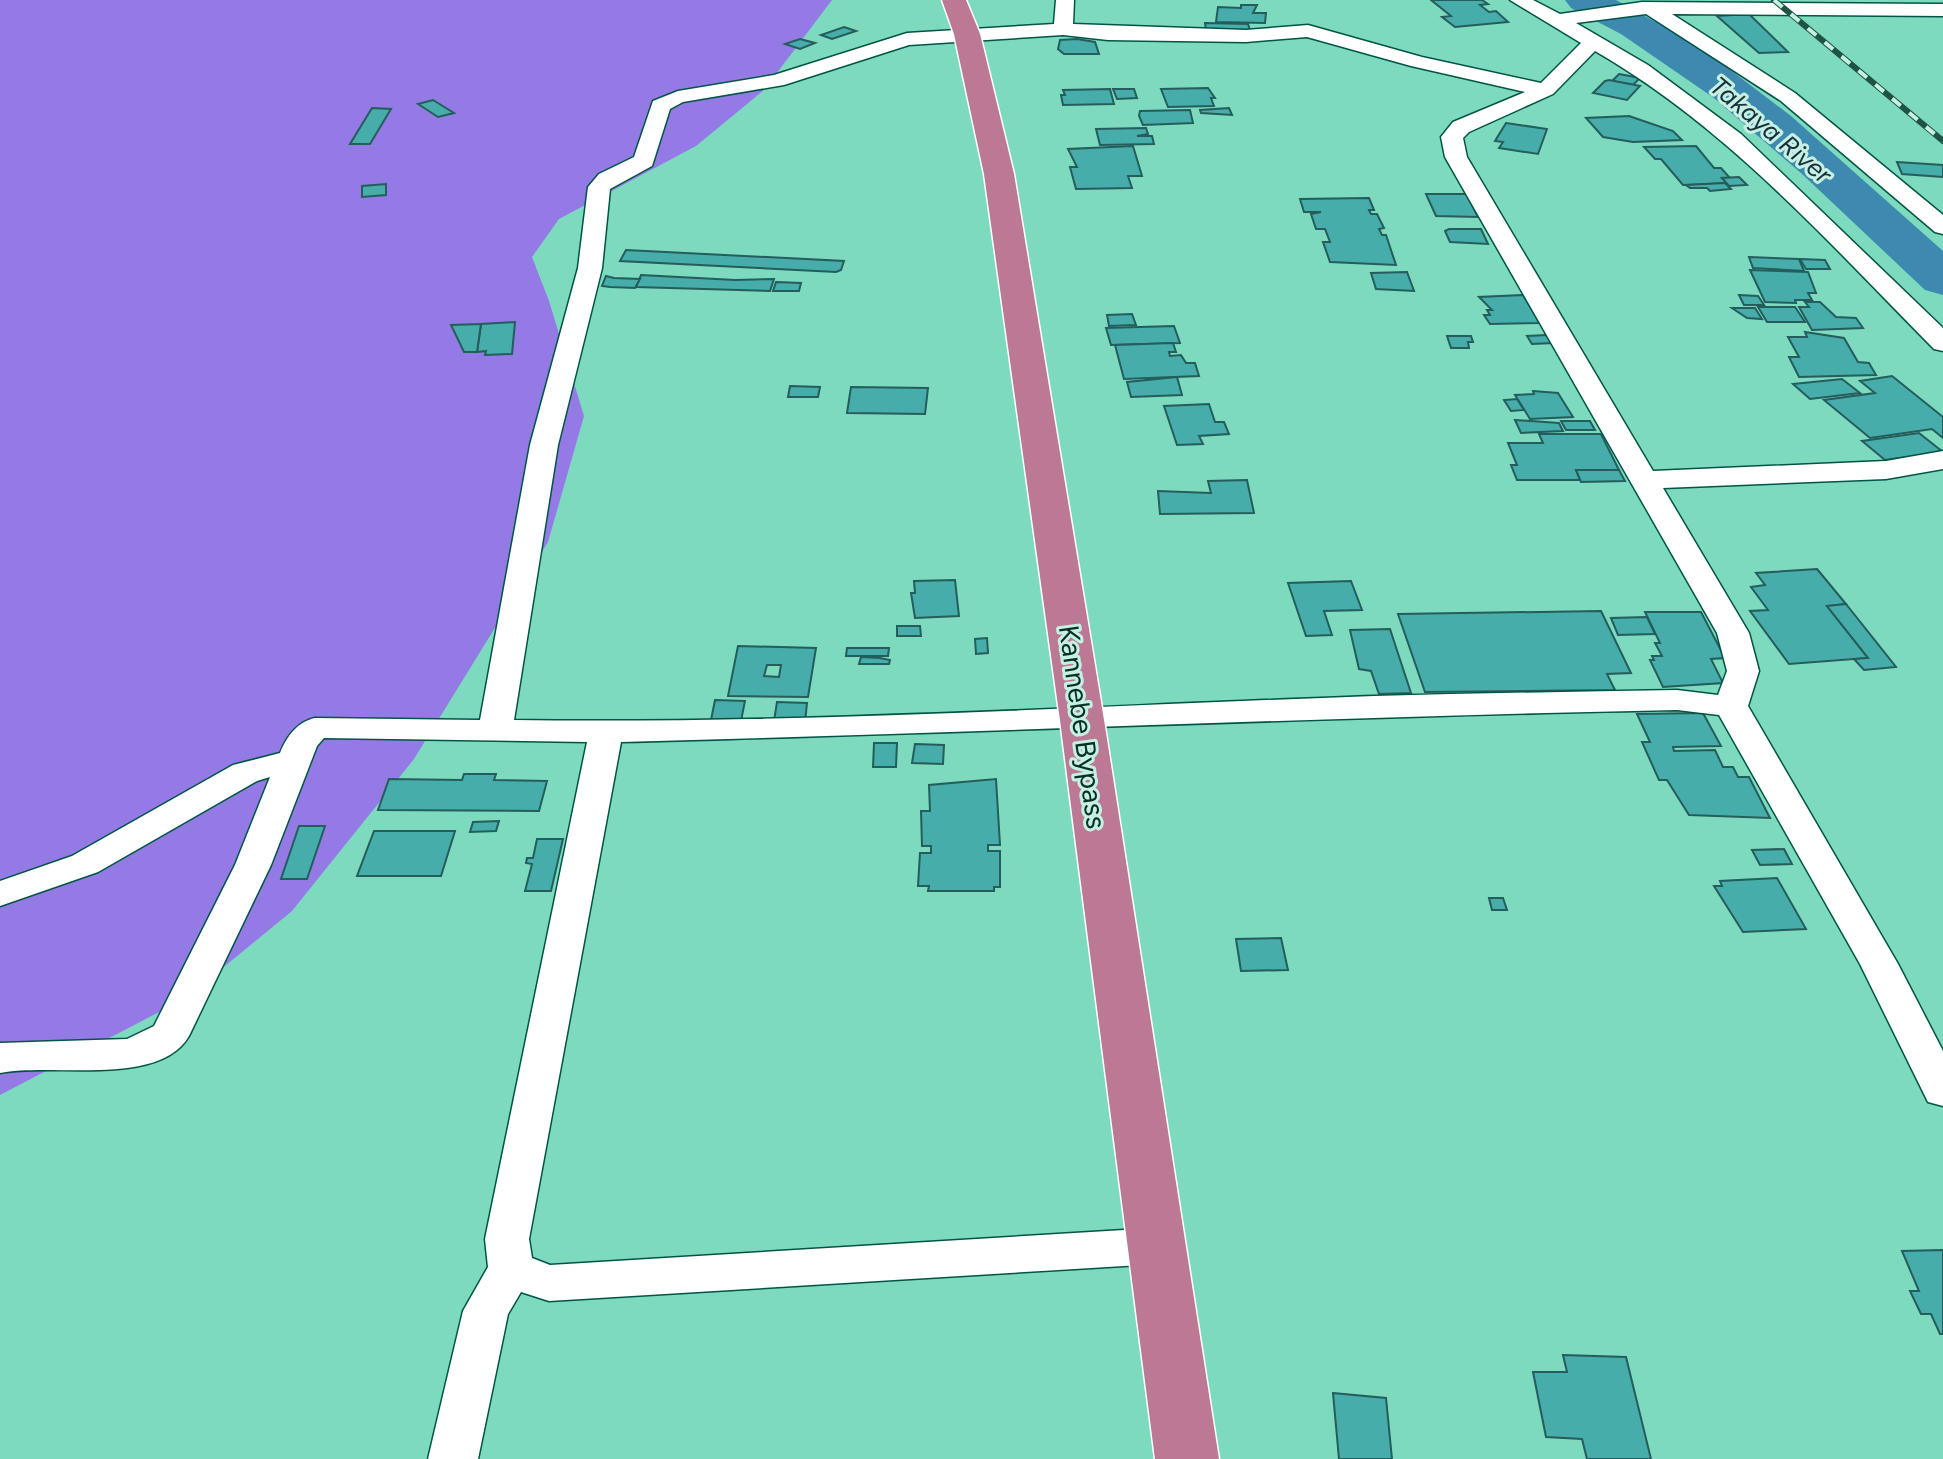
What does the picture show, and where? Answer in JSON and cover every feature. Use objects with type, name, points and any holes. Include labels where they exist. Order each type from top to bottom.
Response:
[{"type":"highway","name":"Kannebe Bypass","points":[[961,17],[999,174],[1082,720],[1187,1459]]},
{"type":"street","points":[[1063,29],[1065,0]]},
{"type":"street","points":[[1519,0],[1560,20],[1657,80],[1718,125],[1943,343]]},
{"type":"street","points":[[1560,20],[1639,6],[1943,10]]},
{"type":"street","points":[[1639,6],[1788,97],[1943,227]]},
{"type":"street","points":[[495,731],[544,445],[590,268],[599,187],[607,179],[644,161],[654,122],[665,101],[777,81],[961,17],[1108,34],[1246,36],[1308,31],[1418,62],[1546,90]]},
{"type":"street","points":[[1593,42],[1546,90],[1461,127],[1452,137],[1456,157],[1733,633],[1743,671],[1731,706],[1879,964],[1943,1091]]},
{"type":"street","points":[[1646,480],[1886,470],[1943,460]]},
{"type":"street","points":[[0,1058],[15,1055],[133,1054],[169,1036],[253,865],[301,743],[315,728],[606,732],[1082,720],[1374,706],[1661,700],[1731,706]]},
{"type":"street","points":[[453,1459],[486,1311],[511,1269],[507,1239],[606,732]]},
{"type":"street","points":[[0,894],[85,864],[245,773],[295,760]]},
{"type":"street","points":[[511,1269],[549,1283],[1157,1246]]},
{"type":"shaded area","points":[[0,0],[832,0],[764,90],[696,146],[559,219],[532,257],[549,301],[584,416],[548,542],[414,759],[292,911],[186,998],[0,1095]]},
{"type":"building","points":[[1431,0],[1482,0],[1488,4],[1480,5],[1489,12],[1496,11],[1508,22],[1455,27],[1442,17],[1451,16]]},
{"type":"building","points":[[1241,5],[1257,5],[1253,13],[1266,13],[1265,23],[1216,22],[1218,7],[1241,8]]},
{"type":"building","points":[[1749,14],[1788,52],[1759,53],[1717,16]]},
{"type":"building","points":[[1205,23],[1248,24],[1250,30],[1206,30]]},
{"type":"building","points":[[844,27],[856,31],[832,39],[821,35]]},
{"type":"building","points":[[800,39],[815,43],[800,49],[785,44]]},
{"type":"building","points":[[1060,40],[1095,42],[1099,54],[1064,54],[1058,49]]},
{"type":"building","points":[[1619,74],[1640,78],[1633,85],[1612,81]]},
{"type":"building","points":[[1605,81],[1640,86],[1627,100],[1593,93]]},
{"type":"building","points":[[1208,88],[1215,98],[1211,98],[1214,106],[1168,107],[1161,89]]},
{"type":"building","points":[[1110,89],[1114,104],[1063,105],[1063,90]]},
{"type":"building","points":[[1113,89],[1134,89],[1137,98],[1117,99]]},
{"type":"building","points":[[433,100],[454,113],[438,117],[418,104]]},
{"type":"building","points":[[372,108],[391,109],[370,144],[350,144]]},
{"type":"building","points":[[1229,108],[1232,115],[1201,113],[1200,110]]},
{"type":"building","points":[[1190,110],[1193,123],[1143,125],[1139,116],[1140,111]]},
{"type":"building","points":[[1629,116],[1673,131],[1682,140],[1633,142],[1603,137],[1586,118]]},
{"type":"building","points":[[1506,123],[1547,129],[1538,154],[1499,148],[1503,142],[1495,141]]},
{"type":"building","points":[[1146,128],[1148,134],[1137,136],[1152,136],[1154,144],[1100,145],[1096,129]]},
{"type":"building","points":[[1133,146],[1142,176],[1128,176],[1132,188],[1076,189],[1070,167],[1077,167],[1068,149]]},
{"type":"building","points":[[1696,146],[1714,168],[1721,168],[1730,178],[1722,178],[1727,183],[1683,185],[1661,159],[1655,159],[1644,147]]},
{"type":"building","points":[[1897,162],[1943,165],[1943,177],[1902,174]]},
{"type":"building","points":[[1739,177],[1747,185],[1729,186],[1722,178]]},
{"type":"building","points":[[1725,183],[1731,189],[1710,191],[1686,185]]},
{"type":"building","points":[[386,184],[386,195],[362,197],[362,186]]},
{"type":"building","points":[[1426,194],[1467,194],[1478,217],[1436,216]]},
{"type":"building","points":[[1369,198],[1374,210],[1369,210],[1371,214],[1377,214],[1384,228],[1379,229],[1382,235],[1386,235],[1396,265],[1330,262],[1323,242],[1330,242],[1325,229],[1316,229],[1311,214],[1321,212],[1304,212],[1300,199]]},
{"type":"building","points":[[1481,229],[1488,244],[1450,242],[1445,231]]},
{"type":"building","points":[[626,250],[844,261],[841,270],[836,272],[620,261]]},
{"type":"building","points":[[1749,257],[1799,259],[1804,271],[1753,268]]},
{"type":"building","points":[[1800,259],[1825,260],[1830,269],[1806,269]]},
{"type":"building","points":[[1750,270],[1808,272],[1816,293],[1808,293],[1812,300],[1795,300],[1796,303],[1765,302]]},
{"type":"building","points":[[1407,272],[1414,291],[1376,289],[1371,273]]},
{"type":"building","points":[[641,275],[774,279],[770,291],[636,287]]},
{"type":"building","points":[[606,276],[640,279],[635,288],[602,286]]},
{"type":"building","points":[[776,282],[801,283],[799,291],[773,291]]},
{"type":"building","points":[[1523,295],[1540,323],[1490,324],[1484,315],[1490,315],[1487,310],[1492,310],[1479,297]]},
{"type":"building","points":[[1739,295],[1758,296],[1764,305],[1744,305]]},
{"type":"building","points":[[1805,302],[1820,302],[1836,317],[1856,318],[1863,328],[1812,330],[1799,307],[1809,307]]},
{"type":"building","points":[[1758,307],[1795,307],[1805,322],[1767,322]]},
{"type":"building","points":[[1732,308],[1755,308],[1762,319],[1747,318]]},
{"type":"building","points":[[1132,314],[1136,325],[1109,326],[1107,315]]},
{"type":"building","points":[[515,322],[512,354],[485,355],[486,351],[477,352],[481,324]]},
{"type":"building","points":[[481,324],[477,352],[464,352],[451,325]]},
{"type":"building","points":[[1174,326],[1180,343],[1111,345],[1106,328]]},
{"type":"building","points":[[1805,332],[1844,338],[1858,362],[1869,363],[1876,375],[1799,377],[1789,357],[1799,357],[1788,337],[1807,337]]},
{"type":"building","points":[[1547,335],[1553,343],[1532,344],[1527,336]]},
{"type":"building","points":[[1447,336],[1471,336],[1473,342],[1468,342],[1469,348],[1451,348]]},
{"type":"building","points":[[1173,343],[1176,352],[1169,352],[1170,356],[1181,355],[1186,363],[1195,363],[1199,376],[1124,379],[1115,345]]},
{"type":"building","points":[[1892,376],[1943,417],[1943,438],[1932,429],[1870,438],[1824,400],[1875,393],[1860,381]]},
{"type":"building","points":[[1177,377],[1182,395],[1131,397],[1127,382]]},
{"type":"building","points":[[1842,379],[1860,393],[1810,399],[1793,384]]},
{"type":"building","points":[[790,386],[820,387],[818,397],[788,397]]},
{"type":"building","points":[[851,387],[928,388],[925,414],[847,413]]},
{"type":"building","points":[[1533,391],[1558,393],[1573,417],[1530,419],[1515,395],[1534,394]]},
{"type":"building","points":[[1517,399],[1524,410],[1511,411],[1504,400]]},
{"type":"building","points":[[1209,404],[1215,422],[1224,422],[1229,434],[1199,436],[1203,444],[1177,445],[1164,406]]},
{"type":"building","points":[[1515,420],[1559,423],[1563,431],[1521,433]]},
{"type":"building","points":[[1561,421],[1590,421],[1595,430],[1566,430]]},
{"type":"building","points":[[1919,433],[1943,452],[1885,460],[1862,441]]},
{"type":"building","points":[[1539,434],[1601,434],[1619,470],[1576,470],[1580,480],[1517,480],[1511,465],[1517,465],[1508,443],[1543,443]]},
{"type":"building","points":[[1576,470],[1619,470],[1625,481],[1581,482]]},
{"type":"building","points":[[1247,480],[1254,513],[1160,514],[1158,491],[1211,493],[1208,481]]},
{"type":"building","points":[[1817,569],[1846,604],[1827,606],[1868,658],[1789,664],[1750,611],[1768,610],[1751,587],[1765,585],[1756,573]]},
{"type":"building","points":[[955,580],[959,616],[915,618],[911,593],[915,593],[914,581]]},
{"type":"building","points":[[1351,581],[1362,610],[1324,611],[1332,635],[1306,636],[1288,583]]},
{"type":"building","points":[[1846,604],[1896,667],[1864,670],[1854,659],[1868,658],[1827,606]]},
{"type":"building","points":[[1601,611],[1631,673],[1607,674],[1615,690],[1425,692],[1398,614]]},
{"type":"building","points":[[1645,612],[1701,612],[1725,658],[1711,659],[1723,683],[1663,687],[1650,660],[1654,660],[1652,656],[1662,656],[1655,643],[1660,643]]},
{"type":"building","points":[[1647,617],[1655,634],[1618,635],[1611,618]]},
{"type":"building","points":[[897,626],[920,626],[921,636],[897,636]]},
{"type":"building","points":[[1390,629],[1411,693],[1379,694],[1371,671],[1359,669],[1350,630]]},
{"type":"building","points":[[987,638],[988,653],[976,654],[975,639]]},
{"type":"building","points":[[738,646],[816,648],[808,697],[728,696]],"holes":[[[767,665],[781,665],[779,677],[764,676]]]},
{"type":"building","points":[[847,648],[889,648],[888,656],[846,656]]},
{"type":"building","points":[[861,657],[890,660],[889,664],[859,664]]},
{"type":"building","points":[[715,700],[745,701],[741,721],[711,720]]},
{"type":"building","points":[[777,702],[807,703],[805,722],[774,721]]},
{"type":"building","points":[[1703,713],[1721,746],[1673,747],[1674,751],[1715,750],[1723,767],[1733,767],[1738,777],[1749,777],[1770,818],[1689,815],[1667,780],[1659,780],[1642,742],[1650,742],[1637,714]]},
{"type":"building","points":[[874,743],[897,743],[896,767],[873,767]]},
{"type":"building","points":[[915,744],[944,745],[943,764],[912,763]]},
{"type":"building","points":[[464,774],[496,774],[494,780],[547,781],[539,811],[378,810],[389,779],[462,780]]},
{"type":"building","points":[[996,779],[1000,845],[988,845],[988,851],[1000,851],[1000,887],[994,887],[994,891],[928,891],[929,886],[918,886],[920,853],[931,853],[931,846],[922,846],[921,811],[930,811],[929,785]]},
{"type":"building","points":[[499,821],[496,831],[470,832],[473,822]]},
{"type":"building","points":[[299,826],[325,826],[307,879],[281,879]]},
{"type":"building","points":[[374,831],[455,831],[441,876],[357,876]]},
{"type":"building","points":[[537,839],[563,839],[551,891],[525,891],[532,864],[526,863],[527,858],[533,858]]},
{"type":"building","points":[[1784,849],[1792,864],[1760,865],[1752,850]]},
{"type":"building","points":[[1777,878],[1806,929],[1743,932],[1714,886],[1722,886],[1720,881]]},
{"type":"building","points":[[1489,898],[1503,898],[1507,910],[1492,910]]},
{"type":"building","points":[[1281,938],[1288,970],[1241,971],[1236,939]]},
{"type":"building","points":[[1943,1250],[1943,1334],[1940,1334],[1931,1314],[1921,1314],[1910,1291],[1919,1291],[1902,1251]]},
{"type":"building","points":[[1563,1355],[1626,1357],[1651,1459],[1587,1459],[1582,1439],[1546,1437],[1533,1372],[1567,1372]]},
{"type":"building","points":[[1333,1393],[1386,1398],[1392,1459],[1339,1459]]},
{"type":"waterway","name":"Takaya River","points":[[1585,0],[1635,25],[1684,55],[1730,89],[1818,163],[1943,279]]},
{"type":"railway","points":[[1774,0],[1943,141]]}]
